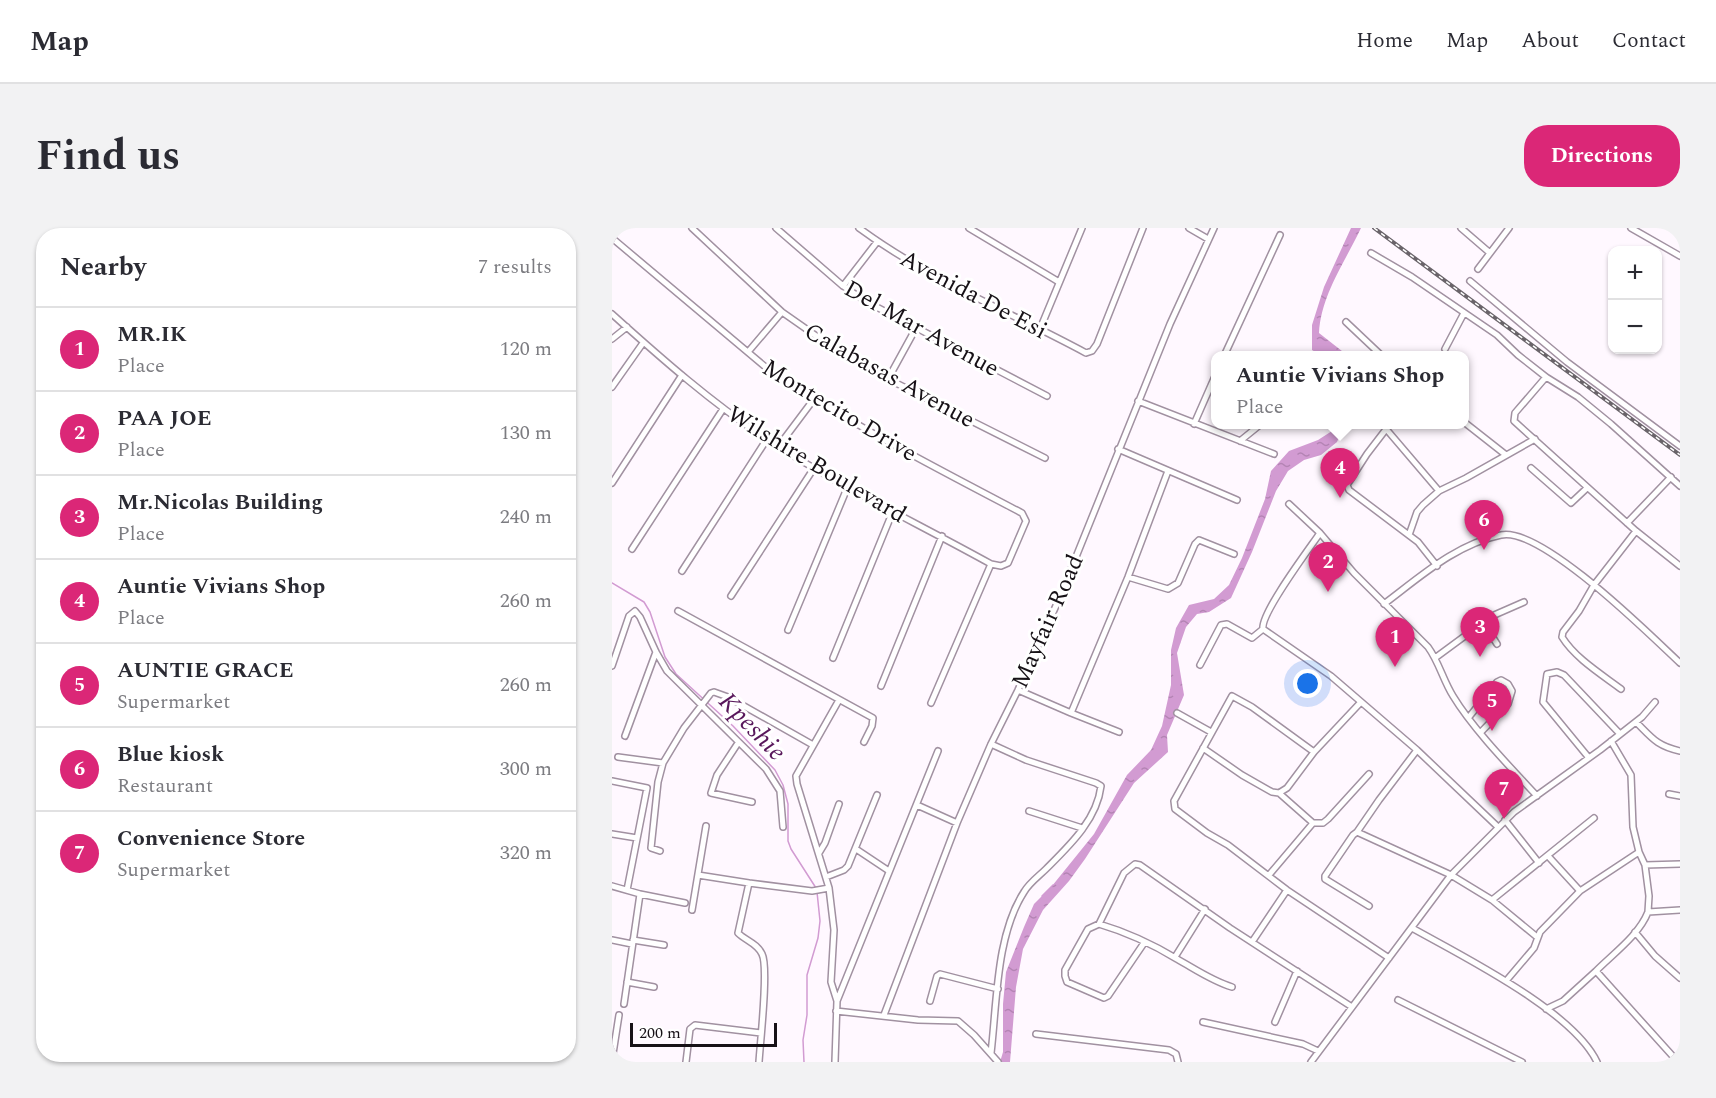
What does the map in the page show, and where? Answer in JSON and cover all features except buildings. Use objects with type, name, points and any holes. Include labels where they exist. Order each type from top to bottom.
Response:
[{"type":"street","name":"Calabasas Avenue","points":[[692,228],[782,312],[832,347],[888,379],[1045,458]]},
{"type":"street","name":"Del Mar Avenue","points":[[776,228],[843,286],[867,302],[1047,396]]},
{"type":"street","name":"Avenida De Esi","points":[[859,228],[877,242],[934,275],[1086,353],[1092,351],[1097,344],[1143,228]]},
{"type":"street","points":[[969,228],[1059,282]]},
{"type":"street","points":[[1189,228],[1208,239]]},
{"type":"street","name":"Mayfair Road","points":[[884,1015],[957,824],[991,744],[1059,599],[1170,324],[1214,228]]},
{"type":"street","points":[[1461,228],[1490,254]]},
{"type":"street","points":[[1478,269],[1509,228]]},
{"type":"street","points":[[1631,228],[1680,256]]},
{"type":"street","points":[[1040,328],[1081,229]]},
{"type":"street","points":[[1226,351],[1280,235]]},
{"type":"street","name":"Montecito Drive","points":[[612,238],[769,370],[814,399],[1022,513],[1026,521],[1008,563],[1001,566],[991,564]]},
{"type":"street","points":[[843,286],[877,242]]},
{"type":"street","points":[[1371,253],[1412,277],[1497,335],[1518,356],[1578,398],[1680,486]]},
{"type":"street","points":[[1470,282],[1567,362],[1680,446]]},
{"type":"street","points":[[748,352],[782,312]]},
{"type":"street","points":[[1445,349],[1464,313]]},
{"type":"street","name":"Wilshire Boulevard","points":[[612,314],[723,409],[778,447],[991,564]]},
{"type":"street","points":[[1346,322],[1377,351]]},
{"type":"street","points":[[612,339],[627,327]]},
{"type":"street","points":[[888,379],[916,328]]},
{"type":"street","points":[[612,387],[644,343]]},
{"type":"street","points":[[612,483],[682,375]]},
{"type":"street","points":[[1546,377],[1514,417],[1515,421],[1587,488],[1680,566]]},
{"type":"street","points":[[1194,424],[1211,384]]},
{"type":"street","points":[[778,447],[814,399]]},
{"type":"street","points":[[1138,401],[1274,454]]},
{"type":"street","points":[[632,549],[723,409]]},
{"type":"street","points":[[1469,426],[1506,455]]},
{"type":"street","points":[[1240,441],[1255,429]]},
{"type":"street","points":[[1386,429],[1347,485],[1349,490],[1418,542],[1437,566]]},
{"type":"street","points":[[1390,429],[1438,491]]},
{"type":"street","points":[[682,571],[767,439]]},
{"type":"street","points":[[1409,535],[1417,512],[1438,491],[1535,439]]},
{"type":"street","points":[[1118,449],[1237,501]]},
{"type":"street","points":[[731,596],[814,468]]},
{"type":"street","points":[[1531,468],[1571,503],[1587,488]]},
{"type":"street","points":[[1071,713],[1128,577],[1168,471]]},
{"type":"street","points":[[1627,523],[1671,477]]},
{"type":"street","points":[[788,630],[848,486]]},
{"type":"street","points":[[1289,504],[1320,533],[1354,573],[1428,647],[1436,658],[1452,695],[1537,796]]},
{"type":"street","points":[[833,658],[893,511]]},
{"type":"street","points":[[1622,689],[1590,665],[1566,644],[1562,637],[1594,585],[1636,531]]},
{"type":"street","points":[[1263,629],[1262,625],[1272,604],[1320,533]]},
{"type":"street","points":[[1384,604],[1464,546],[1504,534],[1531,541],[1554,555],[1594,585],[1680,663]]},
{"type":"street","points":[[881,686],[942,536]]},
{"type":"street","points":[[1128,577],[1168,589],[1173,587],[1178,583],[1195,544],[1199,540],[1234,554]]},
{"type":"street","points":[[931,703],[991,564]]},
{"type":"street","points":[[1436,658],[1492,616],[1524,602]]},
{"type":"street","points":[[612,666],[629,616],[635,611],[668,671],[765,770],[780,791],[783,827]]},
{"type":"street","points":[[678,611],[873,718],[864,742]]},
{"type":"street","points":[[1483,622],[1497,644]]},
{"type":"street","points":[[1200,665],[1221,625],[1227,624],[1252,638],[1263,629]]},
{"type":"street","points":[[1263,629],[1331,676],[1417,750],[1498,827]]},
{"type":"street","points":[[625,736],[656,651]]},
{"type":"street","points":[[1589,758],[1542,702],[1547,674],[1557,672],[1564,675],[1620,734]]},
{"type":"street","points":[[1469,717],[1497,682],[1501,680],[1508,684],[1512,692],[1508,704],[1481,732]]},
{"type":"street","points":[[1018,690],[1119,732]]},
{"type":"street","points":[[660,851],[651,848],[663,763],[701,704],[714,692],[728,697],[813,745]]},
{"type":"street","points":[[1314,752],[1252,707],[1232,696],[1174,801],[1175,809],[1287,890],[1389,958]]},
{"type":"street","points":[[837,1001],[831,982],[834,930],[829,888],[796,776],[839,700]]},
{"type":"street","points":[[1280,793],[1287,788],[1314,752],[1361,702]]},
{"type":"street","points":[[1311,1062],[1451,875],[1505,820],[1636,722],[1655,702]]},
{"type":"street","points":[[1177,713],[1211,732]]},
{"type":"street","points":[[1636,722],[1665,748],[1680,751]]},
{"type":"street","points":[[1546,1009],[1563,1001],[1596,971],[1635,932],[1645,920],[1648,912],[1649,896],[1645,865],[1633,828],[1631,775],[1611,741]]},
{"type":"street","points":[[738,743],[717,775],[711,793],[752,802]]},
{"type":"street","points":[[991,744],[1026,760],[1101,786],[1094,812],[1063,852],[1028,886],[1011,918],[1003,945],[991,1053]]},
{"type":"street","points":[[1203,748],[1242,775],[1272,792],[1280,793],[1313,823],[1323,823],[1328,819],[1369,774]]},
{"type":"street","points":[[1369,906],[1325,879],[1325,876],[1417,750]]},
{"type":"street","points":[[835,1062],[837,1001],[938,751]]},
{"type":"street","points":[[618,757],[663,763]]},
{"type":"street","points":[[612,781],[646,788],[658,788]]},
{"type":"street","points":[[627,891],[646,788]]},
{"type":"street","points":[[1287,788],[1288,799]]},
{"type":"street","points":[[1669,794],[1680,796]]},
{"type":"street","points":[[826,877],[846,869],[877,795]]},
{"type":"street","points":[[819,853],[839,804]]},
{"type":"street","points":[[917,805],[957,824]]},
{"type":"street","points":[[1029,811],[1082,828]]},
{"type":"street","points":[[1492,900],[1594,818]]},
{"type":"street","points":[[1505,820],[1539,863]]},
{"type":"street","points":[[1269,875],[1313,823]]},
{"type":"street","points":[[692,910],[706,826]]},
{"type":"street","points":[[1358,832],[1451,875],[1492,900],[1537,937]]},
{"type":"street","points":[[612,834],[637,838]]},
{"type":"street","points":[[856,849],[889,871]]},
{"type":"street","points":[[1506,981],[1534,948],[1537,937],[1581,891],[1639,852]]},
{"type":"street","points":[[1548,856],[1581,891]]},
{"type":"street","points":[[1143,943],[1108,996],[1104,998],[1067,982],[1065,970],[1088,929],[1099,924],[1125,873],[1135,864],[1144,867],[1252,942],[1352,1007]]},
{"type":"street","points":[[1645,865],[1680,864]]},
{"type":"street","points":[[698,874],[812,891],[829,888]]},
{"type":"street","points":[[749,883],[738,933],[753,943],[763,956],[764,993],[759,1062]]},
{"type":"street","points":[[612,886],[685,903]]},
{"type":"street","points":[[1252,942],[1287,890]]},
{"type":"street","points":[[624,1004],[640,894]]},
{"type":"street","points":[[1175,957],[1205,909]]},
{"type":"street","points":[[1648,912],[1680,910]]},
{"type":"street","points":[[1099,924],[1175,957],[1221,984],[1232,987]]},
{"type":"street","points":[[1412,928],[1506,981],[1546,1009],[1580,1038],[1597,1062]]},
{"type":"street","points":[[1635,932],[1655,956],[1680,978]]},
{"type":"street","points":[[612,940],[664,945]]},
{"type":"street","points":[[1275,1022],[1297,971]]},
{"type":"street","points":[[1596,971],[1678,1062]]},
{"type":"street","points":[[930,1001],[937,976],[940,974],[998,989]]},
{"type":"street","points":[[627,982],[654,987]]},
{"type":"street","points":[[1398,1000],[1522,1062]]},
{"type":"street","points":[[836,1011],[918,1020],[958,1021],[998,1062]]},
{"type":"street","points":[[612,1060],[619,1015]]},
{"type":"street","points":[[1203,1022],[1303,1044],[1318,1051]]},
{"type":"street","points":[[686,1062],[690,1029],[694,1025],[761,1033]]},
{"type":"street","points":[[1036,1034],[1169,1050],[1176,1054],[1178,1062]]},
{"type":"water","points":[[1351,228],[1361,228],[1329,292],[1321,319],[1319,333],[1342,351],[1312,350],[1312,325],[1324,287]]},
{"type":"water","points":[[1333,429],[1342,429],[1337,442],[1321,455],[1304,460],[1288,471],[1276,491],[1231,598],[1209,612],[1197,614],[1186,627],[1177,653],[1184,695],[1167,735],[1168,752],[1134,783],[1085,859],[1043,910],[1023,949],[1016,987],[1010,1062],[1000,1062],[1003,1052],[1006,972],[1024,927],[1034,904],[1052,886],[1094,834],[1127,775],[1151,750],[1162,726],[1171,685],[1171,650],[1176,628],[1189,605],[1214,599],[1229,585],[1265,499],[1271,471],[1289,451],[1318,440]]},
{"type":"waterway","name":"Kpeshie","points":[[612,583],[644,602],[650,612],[665,657],[676,674],[733,726],[775,770],[783,785],[788,804],[788,841],[816,888]]},
{"type":"waterway","points":[[1042,896],[1053,885]]},
{"type":"waterway","name":"Kpeshie","points":[[804,1062],[807,975],[818,938],[820,921],[817,892]]},
{"type":"railway","points":[[1374,228],[1680,455]]},
{"type":"place","name":"Auntie Vivians Shop","points":[[1340,498]]},
{"type":"place","name":"Blue kiosk","points":[[1484,550]]},
{"type":"place","name":"PAA JOE","points":[[1328,592]]},
{"type":"place","name":"Mr.Nicolas Building","points":[[1480,657]]},
{"type":"place","name":"MR.IK","points":[[1395,667]]},
{"type":"place","name":"AUNTIE GRACE","points":[[1492,731]]},
{"type":"place","name":"Convenience Store","points":[[1504,819]]}]
